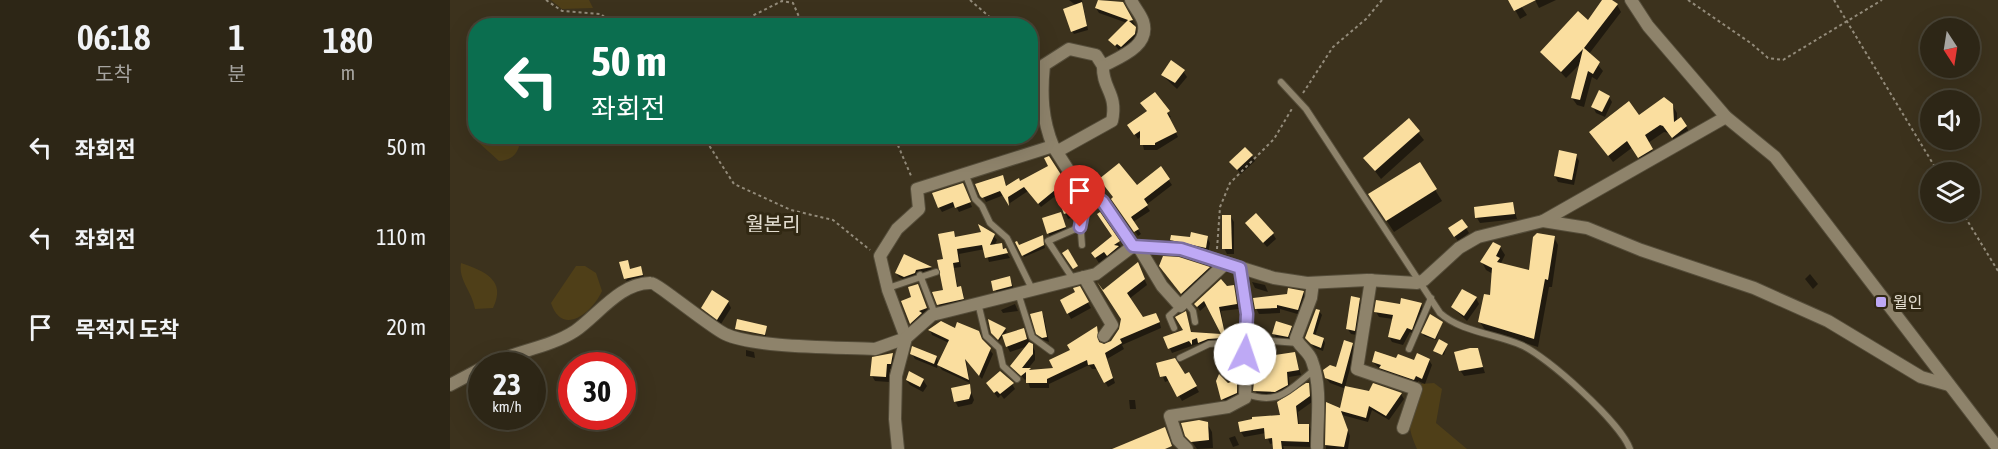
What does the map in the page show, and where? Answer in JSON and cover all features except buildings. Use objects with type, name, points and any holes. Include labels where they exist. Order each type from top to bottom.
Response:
[{"type":"street","points":[[1103,66],[1130,52],[1141,42],[1143,22],[1131,0]]},
{"type":"street","points":[[1631,0],[1648,26],[1726,117],[1774,157],[1998,448]]},
{"type":"street","points":[[898,449],[894,385],[906,338],[887,288],[880,256],[897,229],[919,209],[917,189],[1055,148],[1112,121],[1115,104],[1103,74],[1103,66],[1096,55],[1069,50],[1044,65],[1042,92],[1046,128],[1055,148],[1074,179],[1103,202],[1162,286],[1183,304],[1226,263]]},
{"type":"street","points":[[522,352],[573,332],[616,296],[647,283],[661,286],[676,301],[726,334],[748,340],[875,349],[906,338],[935,314],[1079,278],[1107,268],[1136,246],[1181,249],[1274,278],[1313,283],[1371,280],[1409,284],[1421,281],[1459,248],[1478,237],[1543,221],[1726,117]]},
{"type":"street","points":[[1543,221],[1587,228],[1641,250],[1754,288],[1828,321],[1921,377],[1949,385]]},
{"type":"street","points":[[1187,449],[1178,440],[1170,416],[1228,407],[1240,403],[1246,394],[1247,314],[1240,268]]},
{"type":"street","points":[[1079,278],[1112,325],[1104,336]]},
{"type":"street","points":[[1371,280],[1357,369],[1416,389],[1403,428]]},
{"type":"street","points":[[1313,283],[1311,298],[1296,338],[1298,344],[1312,359],[1314,369],[1318,395],[1317,447]]},
{"type":"street","points":[[450,385],[468,375]]},
{"type":"lane","points":[[1281,82],[1306,109],[1440,313],[1450,320],[1511,341],[1545,359],[1596,407],[1630,449]]},
{"type":"lane","points":[[965,173],[975,199],[982,206],[990,223],[1007,238],[1032,289]]},
{"type":"lane","points":[[1082,245],[1080,227],[1083,211],[1094,195]]},
{"type":"lane","points":[[1079,278],[1048,241],[1080,227]]},
{"type":"lane","points":[[887,288],[920,275],[936,272]]},
{"type":"lane","points":[[920,275],[935,314]]},
{"type":"lane","points":[[1018,292],[1032,337],[1051,351]]},
{"type":"lane","points":[[1409,349],[1431,298]]},
{"type":"lane","points":[[978,303],[986,336],[999,348],[1003,366],[1017,379]]},
{"type":"lane","points":[[1174,328],[1169,315],[1183,304],[1193,311],[1196,322]]},
{"type":"lane","points":[[1180,358],[1209,344],[1264,352],[1272,341],[1298,344]]},
{"type":"lane","points":[[1246,394],[1258,399],[1286,395],[1314,369]]},
{"type":"path","points":[[546,0],[562,11],[601,14],[605,18]]},
{"type":"path","points":[[970,0],[991,18]]},
{"type":"path","points":[[1213,258],[1218,247],[1220,207],[1230,183],[1274,139],[1296,100],[1309,87],[1334,47],[1366,19],[1382,0]]},
{"type":"path","points":[[1688,0],[1752,44],[1768,58],[1783,60],[1882,0]]},
{"type":"path","points":[[1834,0],[1932,162]]},
{"type":"path","points":[[748,18],[782,1],[793,3],[800,18]]},
{"type":"path","points":[[708,144],[735,184],[791,210],[833,220],[880,256]]},
{"type":"path","points":[[897,144],[917,189]]},
{"type":"path","points":[[1968,222],[1998,271]]},
{"type":"shaded area","points":[[551,0],[589,0],[593,8],[562,9]]},
{"type":"shaded area","points":[[480,144],[520,144],[514,156],[499,161]]},
{"type":"shaded area","points":[[461,263],[478,269],[491,278],[497,290],[493,308],[475,309],[463,280]]},
{"type":"shaded area","points":[[576,266],[585,266],[596,273],[602,291],[591,307],[577,318],[562,319],[551,303]]},
{"type":"shaded area","points":[[1434,383],[1442,389],[1436,423],[1467,449],[1417,449],[1411,431],[1411,410],[1420,384]]},
{"type":"place","name":"월인","points":[[1881,302]]},
{"type":"district","name":"월본리","points":[[773,224]]},
{"type":"route","points":[[1080,227],[1079,221],[1083,211],[1094,195],[1103,202],[1133,246],[1181,249],[1240,268],[1247,314],[1245,354]]}]
